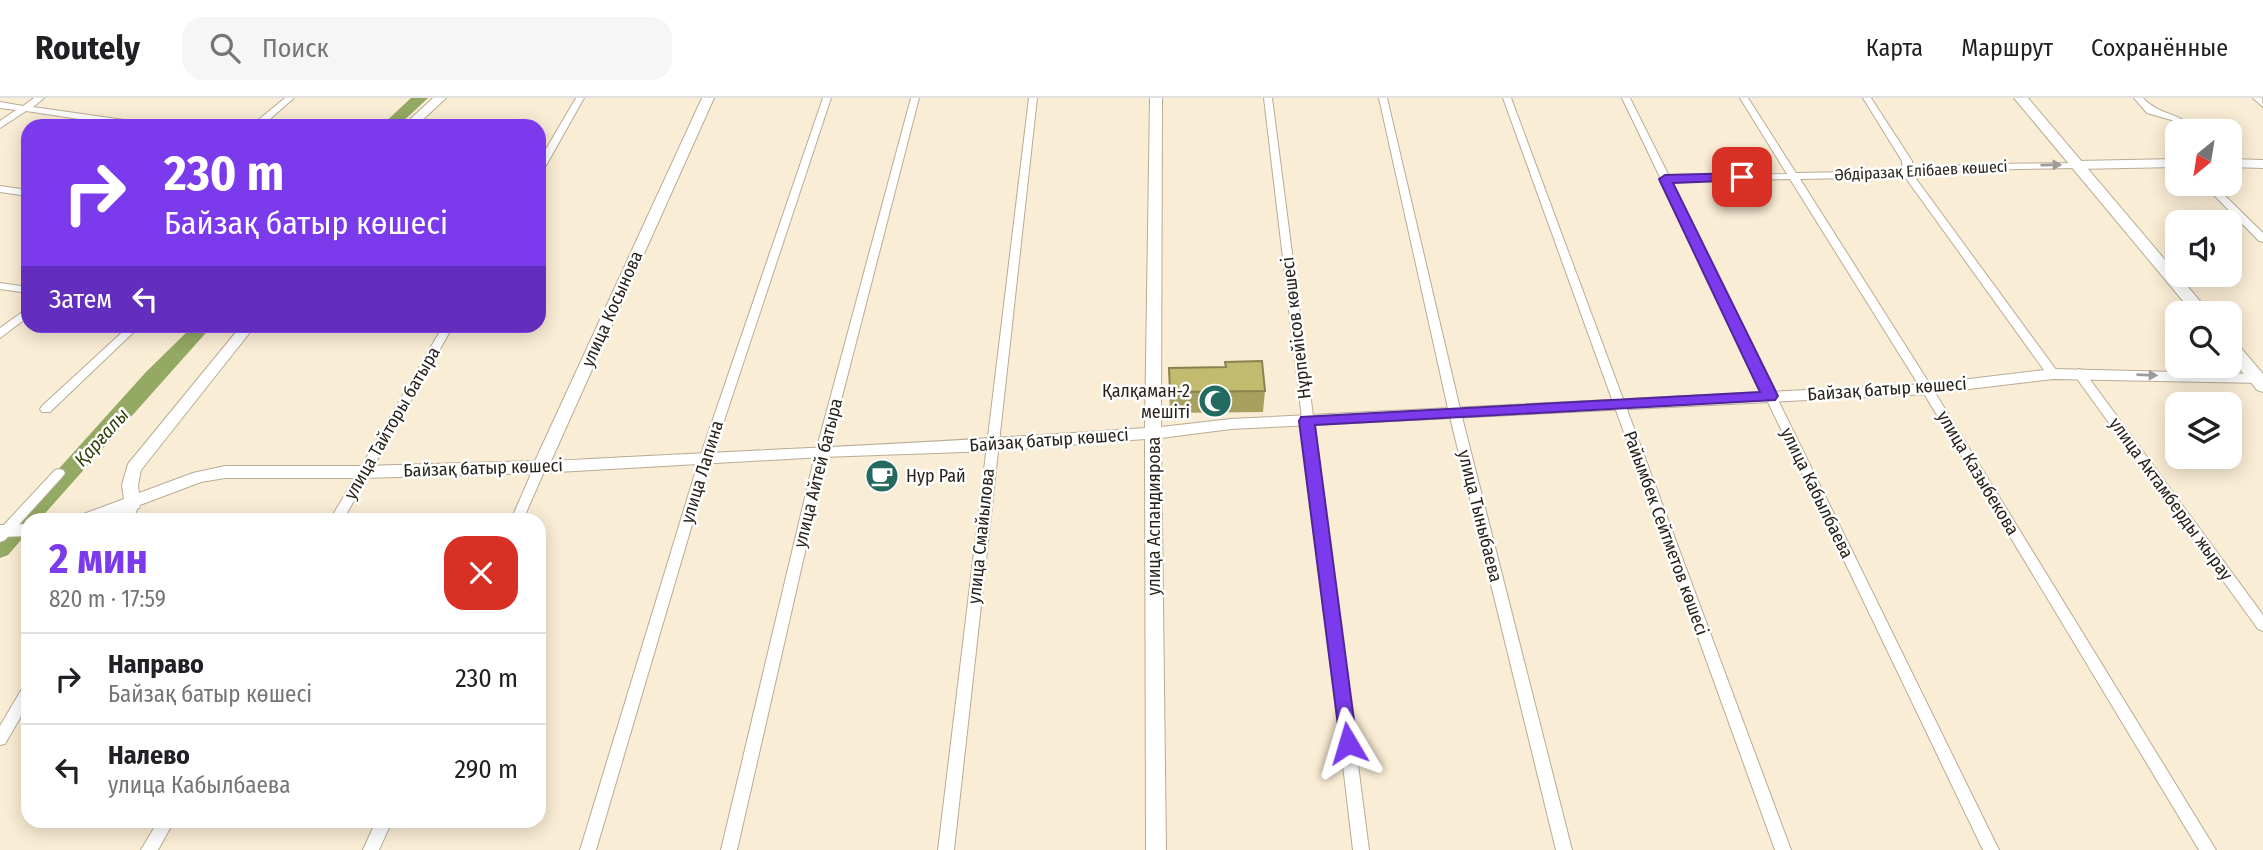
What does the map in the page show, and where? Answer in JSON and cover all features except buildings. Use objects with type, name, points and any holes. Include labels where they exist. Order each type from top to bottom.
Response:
[{"type":"main road","points":[[2021,98],[2192,301]]},
{"type":"main road","points":[[2242,360],[2261,382]]},
{"type":"street","points":[[0,125],[40,98]]},
{"type":"street","points":[[264,119],[290,98]]},
{"type":"street","points":[[417,119],[440,98]]},
{"type":"street","points":[[546,157],[580,98]]},
{"type":"street","name":"улица Косынова","points":[[520,513],[708,98]]},
{"type":"street","name":"улица Лапина","points":[[588,850],[706,457],[827,98]]},
{"type":"street","name":"улица Айтей батыра","points":[[729,850],[822,451],[915,98]]},
{"type":"street","name":"улица Смайылова","points":[[946,850],[1033,98]]},
{"type":"street","name":"улица Аспандиярова","points":[[1156,98],[1153,433],[1156,850]]},
{"type":"street","name":"Нұрпейісов көшесі","points":[[1269,98],[1306,421],[1361,850]]},
{"type":"street","name":"улица Тыныбаева","points":[[1383,98],[1455,413],[1564,850]]},
{"type":"street","name":"Райымбек Сейтметов көшесі","points":[[1507,98],[1783,850]]},
{"type":"street","name":"улица Кабылбаева","points":[[1626,98],[1991,850]]},
{"type":"street","name":"улица Казыбекова","points":[[1744,98],[1927,389],[2208,850]]},
{"type":"street","points":[[1867,98],[1907,161],[1908,174],[2053,374]]},
{"type":"street","points":[[2137,98],[2150,111],[2178,119]]},
{"type":"street","points":[[2257,98],[2263,104]]},
{"type":"street","points":[[0,105],[98,119]]},
{"type":"street","name":"Әбдіразақ Елібаев көшесі","points":[[1665,179],[1908,174],[1971,167],[2165,163]]},
{"type":"street","points":[[2242,163],[2263,164]]},
{"type":"street","points":[[0,189],[21,192]]},
{"type":"street","points":[[2220,196],[2263,239]]},
{"type":"street","points":[[0,286],[21,289]]},
{"type":"street","points":[[0,334],[21,317]]},
{"type":"street","points":[[46,409],[127,333]]},
{"type":"street","points":[[129,513],[133,503],[130,485],[134,468],[242,333]]},
{"type":"street","name":"улица Тайторы батыра","points":[[340,513],[444,333]]},
{"type":"street","name":"улица Актамберды жырау","points":[[2079,373],[2263,625]]},
{"type":"street","name":"Байзақ батыр көшесі","points":[[104,513],[199,477],[225,472],[363,472],[540,467],[822,451],[992,445],[1153,433],[1231,424],[1927,389],[2053,374],[2261,382]]},
{"type":"street","points":[[25,513],[59,473]]},
{"type":"street","points":[[9,532],[21,518]]},
{"type":"street","points":[[0,739],[21,703]]},
{"type":"street","points":[[149,850],[162,828]]},
{"type":"street","points":[[371,850],[381,828]]},
{"type":"waterway","name":"Қарғалы","points":[[397,119],[420,98]]},
{"type":"waterway","name":"Қарғалы","points":[[32,513],[153,377],[196,333]]},
{"type":"waterway","name":"Қарғалы","points":[[0,549],[21,525]]},
{"type":"place","name":"Қалқаман-2 мешіті","points":[[1215,401]]},
{"type":"place","name":"Нур Рай","points":[[882,476]]},
{"type":"route","points":[[1348,743],[1306,421],[1770,396],[1665,179],[1742,177]]}]
